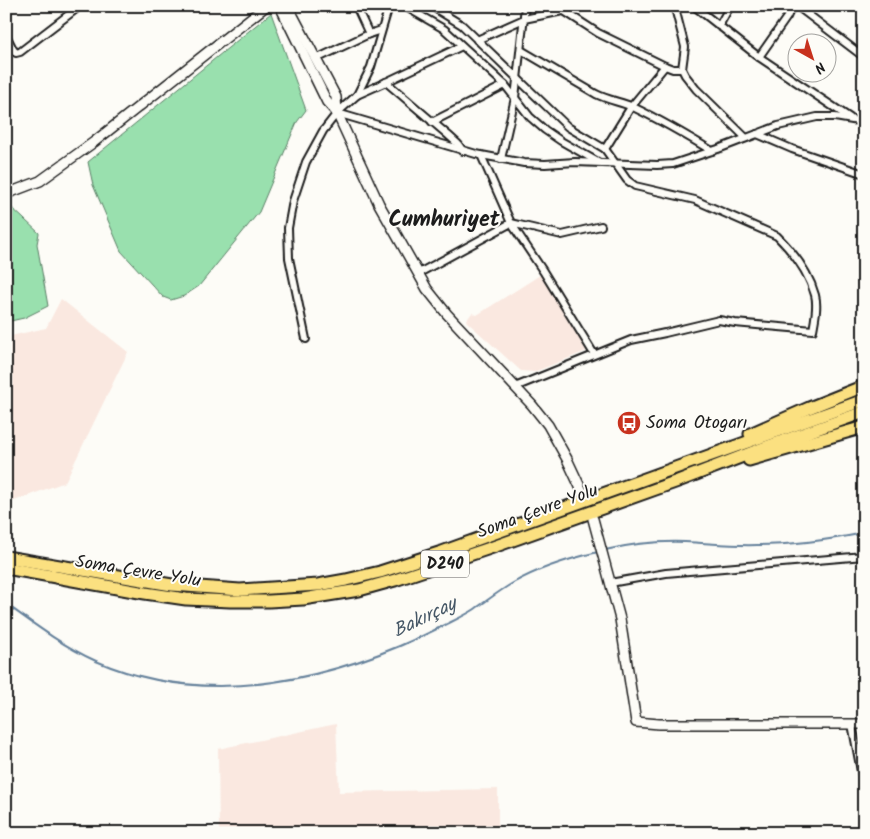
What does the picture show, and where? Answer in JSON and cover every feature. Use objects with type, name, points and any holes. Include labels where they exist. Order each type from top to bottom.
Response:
[{"type":"highway","points":[[672,470],[809,408],[864,386]]},
{"type":"highway","name":"Soma Çevre Yolu","points":[[6,557],[172,585],[240,590],[346,580],[409,564],[864,400]]},
{"type":"highway","name":"Soma Çevre Yolu","points":[[6,568],[136,592],[186,599],[230,602],[303,598],[359,590],[494,547],[864,412]]},
{"type":"highway","points":[[678,480],[864,427]]},
{"type":"main road","points":[[6,194],[40,181],[86,148],[266,6]]},
{"type":"main road","points":[[280,6],[327,102],[337,112],[379,204],[427,289],[447,314],[532,405],[552,431],[582,491]]},
{"type":"main road","points":[[290,7],[336,97],[337,112]]},
{"type":"main road","points":[[594,523],[620,619],[636,722],[667,724],[864,724]]},
{"type":"street","points":[[6,35],[16,53],[20,52],[80,6]]},
{"type":"street","points":[[356,6],[369,34]]},
{"type":"street","points":[[357,94],[371,67],[389,6]]},
{"type":"street","points":[[404,6],[444,29],[504,85],[530,117],[545,130],[600,162]]},
{"type":"street","points":[[431,6],[462,25],[568,127],[605,149],[627,180],[635,186],[695,200],[777,236],[787,246],[807,275],[815,296],[816,308],[813,330],[719,320],[630,340],[515,387]]},
{"type":"street","points":[[501,159],[518,79],[525,6]]},
{"type":"street","points":[[477,40],[524,19],[587,6]]},
{"type":"street","points":[[675,6],[685,47],[682,69],[685,75],[746,138]]},
{"type":"street","points":[[694,6],[759,57],[853,120]]},
{"type":"street","points":[[719,26],[730,6]]},
{"type":"street","points":[[759,57],[787,17],[792,6]]},
{"type":"street","points":[[797,6],[864,56]]},
{"type":"street","points":[[564,11],[598,33],[673,70],[682,69]]},
{"type":"street","points":[[316,59],[381,30]]},
{"type":"street","points":[[306,339],[289,258],[288,228],[293,201],[306,162],[323,131],[337,112],[357,94],[462,46]]},
{"type":"street","points":[[521,50],[596,94],[631,107],[686,135],[712,151]]},
{"type":"street","points":[[605,149],[631,107],[665,66]]},
{"type":"street","points":[[386,82],[458,144],[463,151]]},
{"type":"street","points":[[432,122],[504,85]]},
{"type":"street","points":[[337,112],[481,156],[524,163],[545,164],[574,162],[673,164],[778,126],[818,117],[835,117],[864,122]]},
{"type":"street","points":[[757,134],[792,149],[864,174]]},
{"type":"street","points":[[481,156],[511,223],[594,354]]},
{"type":"street","points":[[419,273],[511,223],[562,235],[601,226]]},
{"type":"street","points":[[610,583],[666,573],[864,556]]},
{"type":"street","points":[[852,724],[864,786]]},
{"type":"shaded area","points":[[540,275],[589,350],[534,372],[521,371],[466,321],[472,313],[477,315]]},
{"type":"shaded area","points":[[61,299],[128,352],[65,482],[6,504],[6,337],[46,328]]},
{"type":"shaded area","points":[[336,724],[339,792],[498,789],[498,833],[219,833],[218,749]]},
{"type":"green space","points":[[271,13],[306,110],[297,122],[259,212],[199,286],[184,296],[171,300],[163,297],[121,251],[93,185],[88,162]]},
{"type":"green space","points":[[6,206],[10,206],[39,233],[37,244],[48,306],[24,318],[6,322]]},
{"type":"waterway","name":"Bakırçay","points":[[605,550],[665,542],[739,545],[784,544],[864,533]]},
{"type":"waterway","name":"Bakırçay","points":[[6,604],[72,649],[96,661],[140,676],[184,684],[229,686],[274,682],[318,673],[362,660],[404,644],[445,625],[475,609],[508,586],[543,568],[598,552]]},
{"type":"place","name":"Soma Otogarı","points":[[629,423]]},
{"type":"district","name":"Cumhuriyet","points":[[444,220]]}]
